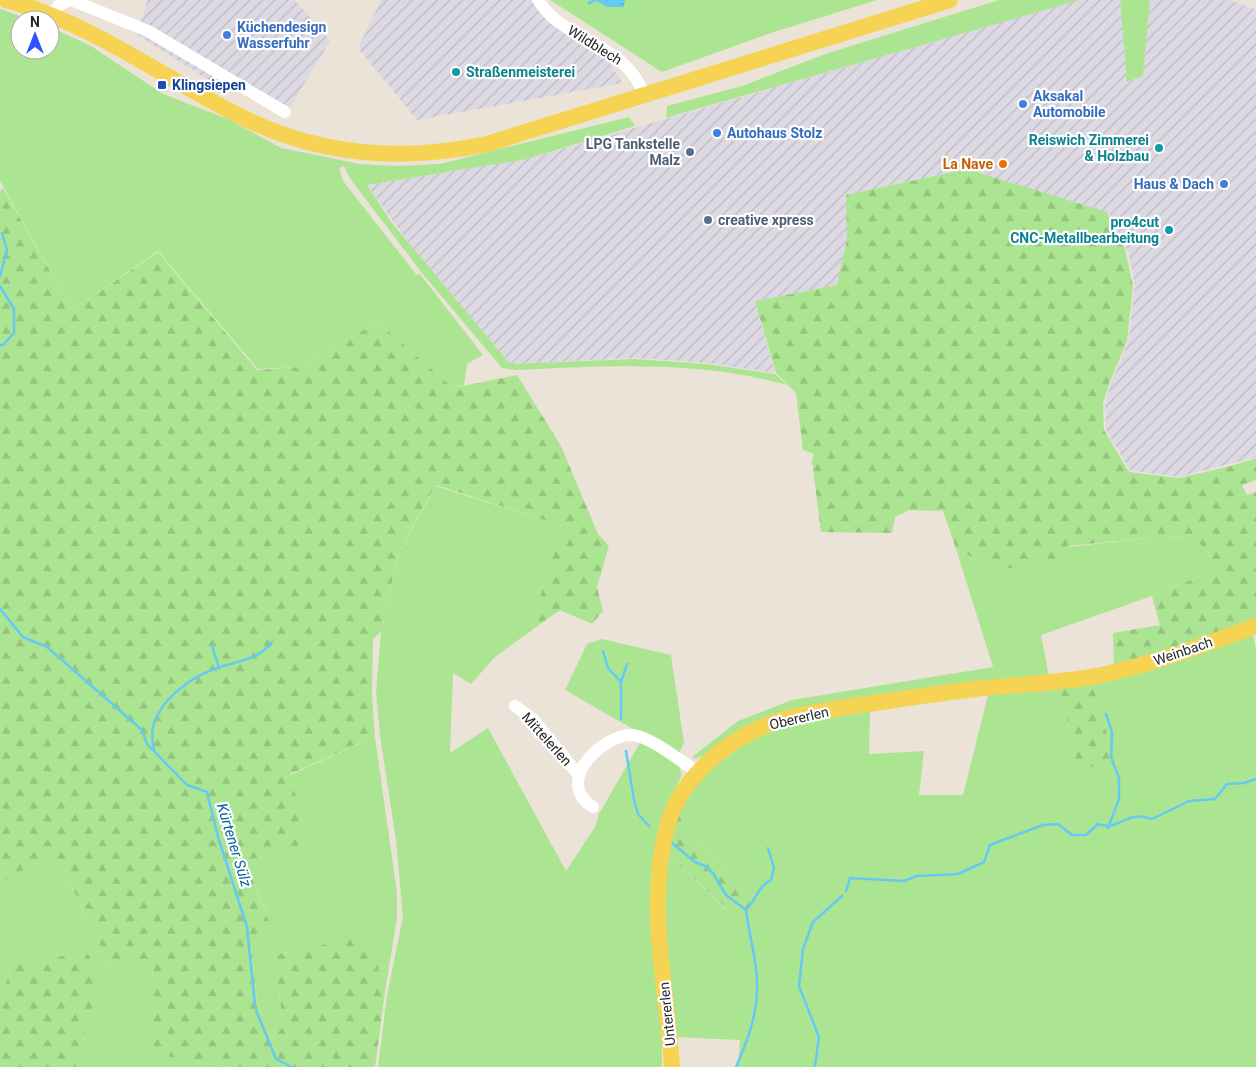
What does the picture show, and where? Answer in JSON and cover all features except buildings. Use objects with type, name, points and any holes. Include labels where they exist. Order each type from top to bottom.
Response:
[{"type":"main road","points":[[6,0],[37,10]]},
{"type":"main road","points":[[60,19],[102,38],[218,105],[257,124],[300,140],[359,152],[416,154],[487,144],[950,0]]},
{"type":"main road","name":"Weinbach","points":[[1110,674],[1164,658],[1256,626]]},
{"type":"main road","name":"Obererlen","points":[[662,960],[658,902],[659,869],[667,825],[681,792],[698,772],[736,740],[768,724],[806,714],[943,693],[1110,674]]},
{"type":"main road","name":"Untererlen","points":[[662,960],[672,1067]]},
{"type":"street","points":[[55,10],[58,6],[70,0],[148,31],[285,112]]},
{"type":"street","name":"Wildblech","points":[[538,0],[556,21],[620,59],[639,79],[645,96]]},
{"type":"street","name":"Mittelerlen","points":[[515,706],[533,719],[578,774]]},
{"type":"street","name":"Mittelerlen","points":[[593,807],[584,802],[578,791],[578,774],[593,754],[610,741],[630,735],[645,738],[698,772]]},
{"type":"shaded area","points":[[148,0],[295,0],[330,41],[285,116],[233,87],[223,89],[136,34]]},
{"type":"shaded area","points":[[381,0],[532,0],[548,22],[606,58],[623,83],[417,120],[358,48]]},
{"type":"shaded area","points":[[1079,0],[1120,0],[1128,82],[1143,76],[1150,0],[1230,0],[1256,10],[1256,457],[1179,477],[1130,470],[1106,430],[1105,405],[1110,385],[1128,342],[1135,286],[1128,251],[1109,213],[967,169],[847,195],[847,239],[837,285],[755,301],[775,373],[707,363],[637,358],[510,364],[419,257],[367,185],[523,160]]},
{"type":"green space","points":[[550,0],[877,0],[771,33],[662,72]]},
{"type":"green space","points":[[999,0],[1080,0],[666,118],[667,106],[742,86],[828,53]]},
{"type":"green space","points":[[1120,0],[1150,0],[1143,76],[1127,82]]},
{"type":"green space","points":[[0,9],[10,13],[10,60],[60,60],[60,32],[91,46],[163,94],[228,119],[281,148],[360,164],[397,166],[440,164],[629,117],[635,126],[523,160],[367,185],[392,223],[510,364],[636,359],[707,364],[775,374],[787,385],[754,377],[686,368],[618,366],[515,370],[502,368],[422,273],[351,180],[344,166],[339,168],[343,181],[416,274],[412,275],[420,274],[483,355],[467,364],[464,385],[453,388],[378,322],[300,367],[258,369],[158,251],[72,310],[0,181]]},
{"type":"green space","points":[[967,169],[1107,212],[1125,249],[1133,286],[1127,341],[1109,384],[1103,404],[1104,430],[1129,472],[1179,478],[1256,458],[1256,480],[1242,485],[1247,495],[1256,492],[1256,619],[1114,668],[1113,633],[1160,625],[1152,596],[1220,568],[1195,538],[1156,537],[1068,546],[1060,562],[997,570],[956,549],[943,511],[909,510],[895,517],[892,533],[821,532],[812,461],[814,454],[803,450],[796,393],[776,373],[755,301],[837,285],[847,239],[846,195]]},
{"type":"green space","points":[[3,188],[72,310],[158,252],[257,370],[300,367],[378,322],[453,388],[517,375],[561,446],[598,534],[609,546],[597,587],[603,611],[592,624],[560,610],[529,632],[562,526],[436,485],[399,550],[381,632],[373,639],[372,694],[375,737],[290,774],[308,843],[245,861],[270,923],[251,946],[257,1001],[272,1038],[283,1027],[275,955],[369,935],[385,992],[375,1067],[229,1067],[149,1053],[153,960],[111,968],[74,891],[53,861],[44,860],[0,882],[0,191]]},
{"type":"green space","points":[[436,486],[562,526],[529,632],[494,658],[471,684],[453,673],[450,753],[488,728],[566,871],[595,827],[599,814],[641,741],[677,763],[682,774],[661,822],[662,1067],[378,1067],[387,995],[403,917],[396,840],[380,736],[376,691],[381,632],[399,551]]},
{"type":"green space","points":[[1156,537],[1195,538],[1220,568],[1152,596],[1041,635],[1049,677],[805,709],[704,756],[694,759],[692,757],[738,721],[792,700],[993,667],[956,549],[997,570],[1068,547]]},
{"type":"green space","points":[[1253,634],[1256,650],[1256,1067],[738,1067],[740,1040],[674,1037],[661,911],[665,852],[726,909],[750,898],[734,883],[725,868],[690,834],[676,811],[699,776],[767,729],[870,709],[869,754],[924,751],[919,795],[963,795],[988,695],[1060,686],[1079,772],[1108,738],[1092,682]]},
{"type":"green space","points":[[602,639],[671,655],[684,743],[678,755],[565,690],[587,644]]},
{"type":"green space","points":[[1092,682],[1108,738],[1109,759],[1079,773],[1060,686]]},
{"type":"green space","points":[[375,737],[397,893],[397,918],[385,992],[368,936],[275,955],[283,1027],[272,1038],[257,1001],[251,946],[270,922],[245,861],[308,843],[290,775]]},
{"type":"green space","points":[[676,811],[690,834],[725,868],[734,883],[750,898],[748,914],[727,909],[665,852]]},
{"type":"green space","points":[[44,860],[53,861],[74,891],[111,968],[153,960],[150,1053],[229,1067],[77,1067],[101,977],[12,965],[0,1000],[0,882]]},
{"type":"green space","points":[[87,952],[101,977],[77,1067],[0,1067],[0,1000],[12,965]]},
{"type":"water","points":[[595,0],[625,0],[624,7],[607,7]]},
{"type":"waterway","points":[[589,3],[596,0]]},
{"type":"waterway","name":"Kürtener Sülz","points":[[0,277],[7,250],[2,233]]},
{"type":"waterway","name":"Kürtener Sülz","points":[[0,286],[14,309],[14,333],[3,345],[0,345]]},
{"type":"waterway","name":"Kürtener Sülz","points":[[0,609],[23,637],[47,647],[142,730],[147,744],[187,785],[207,792],[218,837],[247,927],[255,1005]]},
{"type":"waterway","points":[[154,751],[153,727],[162,707],[169,698],[197,677],[217,668],[254,656],[272,642]]},
{"type":"waterway","points":[[212,646],[219,668]]},
{"type":"waterway","points":[[603,651],[608,668],[620,681]]},
{"type":"waterway","points":[[621,719],[621,682],[627,664]]},
{"type":"waterway","points":[[1106,714],[1112,732],[1111,757],[1119,778],[1119,799],[1108,828]]},
{"type":"waterway","points":[[626,751],[638,814],[649,826]]},
{"type":"waterway","points":[[846,891],[850,878],[904,881],[917,876],[958,874],[984,862],[990,845],[1043,825],[1058,824],[1072,835],[1086,835],[1098,824],[1112,825],[1136,817],[1152,819],[1189,801],[1215,799],[1227,784],[1244,783],[1256,779]]},
{"type":"waterway","points":[[672,843],[695,862],[705,866],[713,873],[726,895],[746,910]]},
{"type":"waterway","points":[[736,1067],[751,1029],[757,998],[756,968],[746,910],[760,889],[771,880],[774,868],[768,848]]},
{"type":"waterway","points":[[815,1067],[819,1037],[799,986],[803,949],[813,922],[842,896]]},
{"type":"waterway","name":"Kürtener Sülz","points":[[256,1010],[276,1059],[292,1067]]},
{"type":"place","name":"Küchendesign Wasserfuhr","points":[[227,35]]},
{"type":"place","name":"Straßenmeisterei","points":[[456,72]]},
{"type":"place","name":"Klingsiepen","points":[[162,85]]},
{"type":"place","name":"Aksakal Automobile","points":[[1023,104]]},
{"type":"place","name":"Autohaus Stolz","points":[[717,133]]},
{"type":"place","name":"Reiswich Zimmerei & Holzbau","points":[[1159,148]]},
{"type":"place","name":"LPG Tankstelle Malz","points":[[690,152]]},
{"type":"place","name":"La Nave","points":[[1003,164]]},
{"type":"place","name":"Haus & Dach","points":[[1224,184]]},
{"type":"place","name":"creative xpress","points":[[708,220]]},
{"type":"place","name":"pro4cut CNC-Metallbearbeitung","points":[[1169,230]]}]
